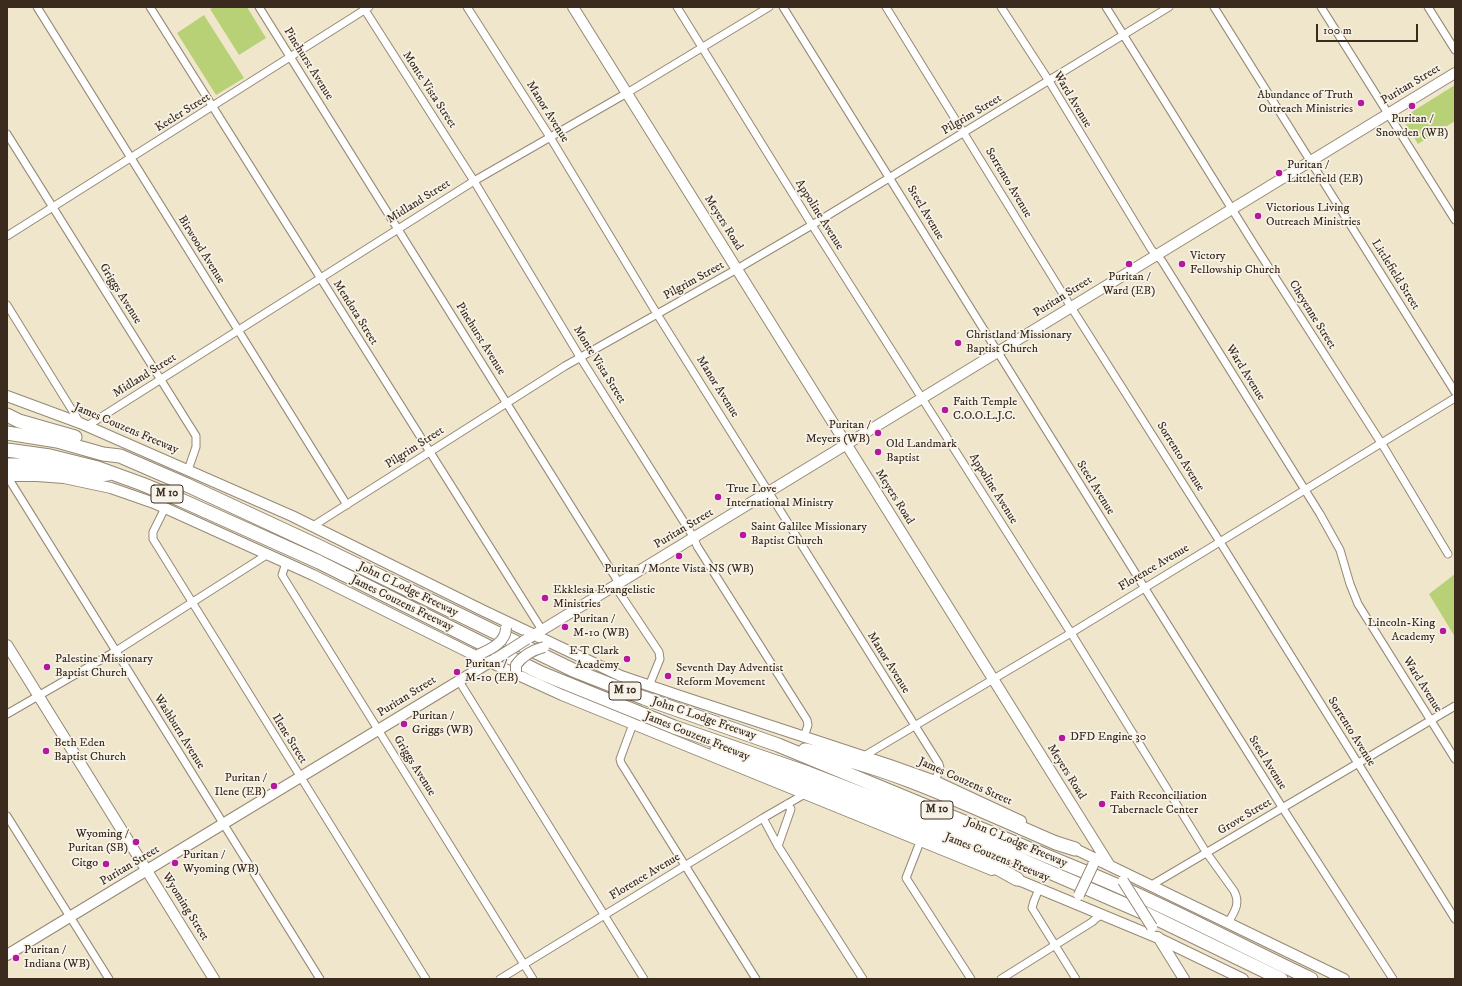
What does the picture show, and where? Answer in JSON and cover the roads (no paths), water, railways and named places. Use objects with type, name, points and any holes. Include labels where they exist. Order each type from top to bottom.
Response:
[{"type":"highway","points":[[7,415],[19,421],[107,448],[120,456]]},
{"type":"highway","name":"John C Lodge Freeway","points":[[7,433],[57,441],[103,454],[120,456],[187,485],[316,545],[573,670],[644,698],[778,745],[1138,894],[1251,951],[1311,979]]},
{"type":"highway","name":"John C Lodge Freeway","points":[[7,450],[50,456],[98,468],[181,500],[319,562],[541,673],[674,727],[808,773],[927,819],[1149,915],[1281,979]]},
{"type":"highway","points":[[7,465],[27,465],[92,476],[114,474]]},
{"type":"highway","points":[[674,727],[691,739],[714,749],[936,836],[1017,879]]},
{"type":"highway","points":[[778,745],[826,754],[891,774],[932,789],[1056,843],[1075,849]]},
{"type":"street","name":"Birwood Avenue","points":[[37,7],[347,505]]},
{"type":"street","name":"Mendota Street","points":[[150,7],[430,452],[534,635]]},
{"type":"street","name":"Pinehurst Avenue","points":[[259,7],[619,583],[619,592],[660,655],[649,686]]},
{"type":"street","name":"Manor Avenue","points":[[467,7],[550,137],[657,314],[939,764],[940,768],[935,781]]},
{"type":"street","name":"Meyers Road","points":[[573,7],[1110,866],[1123,881],[1184,979]]},
{"type":"street","name":"Appoline Avenue","points":[[678,7],[812,225],[1071,633],[1206,852],[1237,897],[1238,903],[1228,923]]},
{"type":"street","name":"Midland Street","points":[[84,425],[160,379],[474,181],[627,93],[769,7]]},
{"type":"street","name":"Steel Avenue","points":[[783,7],[1144,588],[1282,807],[1393,979]]},
{"type":"street","name":"Sorrento Avenue","points":[[886,7],[1071,307],[1220,542],[1455,919]]},
{"type":"street","name":"Ward Avenue","points":[[1001,7],[1049,81],[1131,218],[1151,249],[1157,255],[1320,514],[1340,550],[1350,584],[1358,604],[1455,759]]},
{"type":"street","name":"Cheyenne Street","points":[[1106,7],[1381,444],[1448,554]]},
{"type":"street","name":"Pilgrim Street","points":[[312,526],[580,357],[812,225],[1169,7]]},
{"type":"street","name":"Littlefield Street","points":[[1214,7],[1455,392]]},
{"type":"street","points":[[1321,7],[1455,220]]},
{"type":"street","points":[[1428,7],[1455,50]]},
{"type":"street","name":"Keeler Street","points":[[7,236],[213,107],[366,8]]},
{"type":"street","name":"Monte Vista Street","points":[[366,8],[474,181],[580,357],[807,720],[808,725],[804,737]]},
{"type":"street","name":"Puritan Street","points":[[7,954],[148,871],[1455,73]]},
{"type":"street","name":"Griggs Avenue","points":[[7,134],[196,436],[196,447],[188,470]]},
{"type":"street","points":[[7,305],[84,425]]},
{"type":"street","name":"James Couzens Freeway","points":[[7,396],[84,425],[312,526],[500,619],[621,676],[804,737]]},
{"type":"street","name":"Florence Avenue","points":[[864,756],[1071,633],[1304,489],[1381,444],[1455,398]]},
{"type":"street","name":"James Couzens Freeway","points":[[7,476],[64,478],[136,496],[268,554],[475,653],[493,660],[517,674],[562,695],[920,842],[1017,879],[1039,889],[1077,900],[1100,915],[1158,938],[1243,979]]},
{"type":"street","name":"Washburn Avenue","points":[[7,476],[320,979]]},
{"type":"street","name":"Ilene Street","points":[[164,508],[153,532],[153,539],[426,979]]},
{"type":"street","points":[[7,714],[116,651],[268,554]]},
{"type":"street","name":"Griggs Avenue","points":[[286,563],[282,575],[533,979]]},
{"type":"street","points":[[475,653],[494,647],[502,640],[505,635],[506,628],[500,619]]},
{"type":"street","name":"Wyoming Street","points":[[7,645],[214,979]]},
{"type":"street","points":[[517,674],[516,665],[522,658],[536,649],[551,646],[573,654]]},
{"type":"street","points":[[458,681],[644,979]]},
{"type":"street","name":"Grove Street","points":[[1150,886],[1455,706]]},
{"type":"street","points":[[633,724],[620,761],[756,979]]},
{"type":"street","name":"James Couzens Street","points":[[804,737],[935,781],[1007,814],[1075,849],[1094,862],[1110,866]]},
{"type":"street","name":"Florence Avenue","points":[[500,979],[685,865],[803,795]]},
{"type":"street","points":[[778,846],[791,809],[787,804]]},
{"type":"street","points":[[7,816],[108,979]]},
{"type":"street","points":[[763,818],[778,846],[863,979]]},
{"type":"street","points":[[920,842],[906,878],[971,979]]},
{"type":"street","points":[[1077,900],[1094,862]]},
{"type":"street","points":[[1110,866],[1344,979]]},
{"type":"street","points":[[1039,889],[1032,908],[1076,979]]},
{"type":"street","points":[[1001,979],[1100,915]]},
{"type":"place","name":"Abundance of Truth Outreach Ministries","points":[[1361,103]]},
{"type":"place","name":"Puritan / Snowden (WB)","points":[[1412,106]]},
{"type":"place","name":"Puritan / Littlefield (EB)","points":[[1279,173]]},
{"type":"place","name":"Victorious Living Outreach Ministries","points":[[1258,216]]},
{"type":"place","name":"Puritan / Ward (EB)","points":[[1129,264]]},
{"type":"place","name":"Victory Fellowship Church","points":[[1182,264]]},
{"type":"place","name":"Christland Missionary Baptist Church","points":[[958,343]]},
{"type":"place","name":"Faith Temple C.O.O.L.J.C.","points":[[945,410]]},
{"type":"place","name":"Puritan / Meyers (WB)","points":[[878,433]]},
{"type":"place","name":"Old Landmark Baptist","points":[[878,452]]},
{"type":"place","name":"True Love International Ministry","points":[[718,497]]},
{"type":"place","name":"Saint Galilee Missionary Baptist Church","points":[[743,535]]},
{"type":"place","name":"Puritan / Monte Vista NS (WB)","points":[[679,556]]},
{"type":"place","name":"Ekklesia Evangelistic Ministries","points":[[545,598]]},
{"type":"place","name":"Puritan / M-10 (WB)","points":[[565,627]]},
{"type":"place","name":"Lincoln-King Academy","points":[[1443,631]]},
{"type":"place","name":"E T Clark Academy","points":[[627,659]]},
{"type":"place","name":"Palestine Missionary Baptist Church","points":[[47,667]]},
{"type":"place","name":"Puritan / M-10 (EB)","points":[[457,672]]},
{"type":"place","name":"Seventh Day Adventist Reform Movement","points":[[668,676]]},
{"type":"place","name":"Puritan / Griggs (WB)","points":[[404,724]]},
{"type":"place","name":"DFD Engine 30","points":[[1062,738]]},
{"type":"place","name":"Beth Eden Baptist Church","points":[[46,751]]},
{"type":"place","name":"Puritan / Ilene (EB)","points":[[274,786]]},
{"type":"place","name":"Faith Reconciliation Tabernacle Center","points":[[1102,804]]},
{"type":"place","name":"Wyoming / Puritan (SB)","points":[[136,842]]},
{"type":"place","name":"Puritan / Wyoming (WB)","points":[[175,863]]},
{"type":"place","name":"Citgo","points":[[106,864]]},
{"type":"place","name":"Puritan / Indiana (WB)","points":[[16,958]]}]
